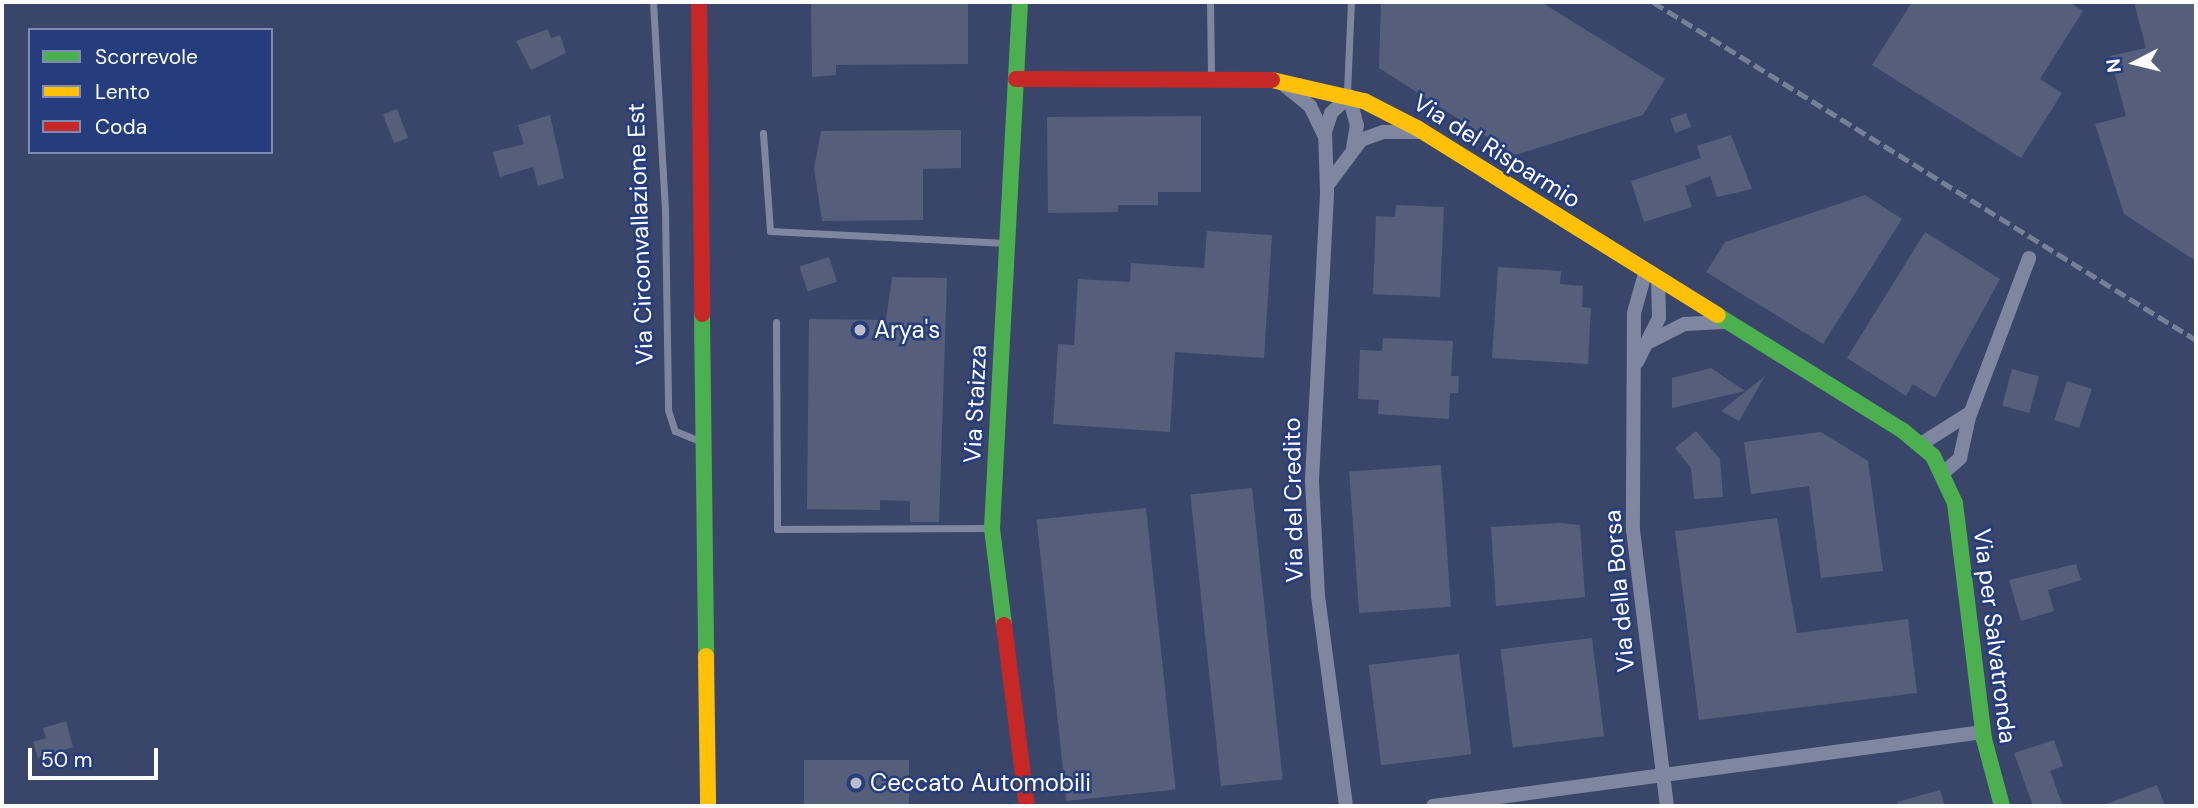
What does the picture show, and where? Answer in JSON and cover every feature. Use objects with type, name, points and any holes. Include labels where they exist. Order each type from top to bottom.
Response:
[{"type":"street","points":[[699,2],[708,806]]},
{"type":"street","name":"Via Staizza","points":[[1020,2],[992,528],[1027,806]]},
{"type":"street","name":"Via del Risparmio","points":[[1016,79],[1211,77],[1276,80],[1348,95],[1427,133],[1902,430]]},
{"type":"street","name":"Via del Credito","points":[[1276,80],[1305,101],[1325,139]]},
{"type":"street","points":[[1348,95],[1357,125],[1353,147]]},
{"type":"street","name":"Via del Credito","points":[[1346,806],[1312,525],[1327,191],[1325,139],[1331,113],[1348,95]]},
{"type":"street","name":"Via del Credito","points":[[1327,191],[1334,170],[1353,147],[1383,132],[1427,133]]},
{"type":"street","points":[[1943,473],[1959,461],[1973,410],[2029,258]]},
{"type":"street","name":"Via della Borsa","points":[[1636,370],[1661,309],[1652,274]]},
{"type":"street","name":"Via della Borsa","points":[[1652,274],[1634,313],[1635,556],[1667,806]]},
{"type":"street","points":[[1647,344],[1693,322],[1737,326]]},
{"type":"street","points":[[1921,444],[1957,425],[1973,410]]},
{"type":"street","name":"Via per Salvatronda","points":[[1902,430],[1921,444],[1943,473],[1957,513],[1983,732],[2002,806]]},
{"type":"street","points":[[1433,806],[1983,732]]},
{"type":"lane","name":"Via Circonvallazione Est","points":[[653,2],[666,225],[668,410],[675,431],[704,441]]},
{"type":"lane","points":[[1210,2],[1211,77]]},
{"type":"lane","points":[[1348,95],[1351,2]]},
{"type":"lane","points":[[763,133],[770,231],[1007,244]]},
{"type":"lane","points":[[776,322],[777,529],[992,528]]},
{"type":"building","points":[[811,2],[968,2],[968,64],[836,65],[836,75],[812,77]]},
{"type":"building","points":[[1381,2],[1541,2],[1665,79],[1643,115],[1515,155],[1379,68]]},
{"type":"building","points":[[1912,2],[2069,2],[2083,11],[2040,79],[2062,93],[2021,158],[1872,65]]},
{"type":"building","points":[[2134,2],[2196,2],[2196,261],[2124,214],[2095,124],[2126,116],[2110,56],[2146,48]]},
{"type":"building","points":[[548,29],[551,38],[560,35],[566,53],[531,70],[516,41]]},
{"type":"building","points":[[397,109],[408,138],[394,143],[383,114]]},
{"type":"building","points":[[1686,113],[1691,127],[1675,133],[1670,119]]},
{"type":"building","points":[[550,115],[564,178],[538,186],[533,167],[500,177],[493,152],[524,144],[518,125]]},
{"type":"building","points":[[1201,116],[1201,192],[1158,192],[1158,205],[1118,205],[1118,212],[1048,213],[1047,117]]},
{"type":"building","points":[[961,130],[961,168],[923,169],[923,220],[822,221],[814,168],[821,131]]},
{"type":"building","points":[[1731,135],[1752,189],[1717,197],[1710,176],[1685,186],[1692,207],[1644,222],[1631,181],[1701,158],[1697,146]]},
{"type":"building","points":[[1865,195],[1902,219],[1823,344],[1706,272],[1725,242]]},
{"type":"building","points":[[1396,205],[1444,207],[1440,297],[1373,294],[1376,216],[1395,217]]},
{"type":"building","points":[[1207,231],[1272,235],[1264,358],[1175,352],[1170,432],[1053,424],[1058,344],[1074,345],[1078,279],[1130,282],[1131,263],[1204,268]]},
{"type":"building","points":[[1925,232],[2000,279],[1935,398],[1913,384],[1906,396],[1847,358]]},
{"type":"building","points":[[829,257],[837,282],[808,291],[800,267]]},
{"type":"building","points":[[1498,267],[1561,271],[1560,284],[1583,286],[1582,307],[1591,308],[1588,364],[1492,358]]},
{"type":"building","points":[[892,277],[947,278],[939,522],[910,522],[910,501],[880,500],[880,510],[807,509],[809,319],[886,320]]},
{"type":"building","points":[[1383,338],[1453,341],[1451,376],[1459,376],[1458,393],[1450,393],[1449,419],[1378,414],[1379,400],[1358,399],[1360,350],[1382,351]]},
{"type":"building","points":[[1711,368],[1745,391],[1672,408],[1672,378]]},
{"type":"building","points":[[2012,369],[2039,376],[2029,413],[2002,406]]},
{"type":"building","points":[[1765,376],[1739,421],[1721,411]]},
{"type":"building","points":[[2067,381],[2092,389],[2079,428],[2054,420]]},
{"type":"building","points":[[1696,431],[1720,459],[1723,497],[1694,499],[1691,468],[1675,448]]},
{"type":"building","points":[[1821,432],[1868,461],[1883,571],[1821,578],[1809,486],[1751,494],[1744,442]]},
{"type":"building","points":[[1441,465],[1451,607],[1359,613],[1349,471]]},
{"type":"building","points":[[1252,488],[1283,779],[1221,786],[1190,494]]},
{"type":"building","points":[[1146,508],[1176,789],[1066,801],[1037,519]]},
{"type":"building","points":[[1777,518],[1797,633],[1908,619],[1917,693],[1699,720],[1675,531]]},
{"type":"building","points":[[1560,523],[1580,525],[1585,597],[1496,606],[1491,527]]},
{"type":"building","points":[[2076,564],[2081,580],[2048,590],[2054,611],[2021,621],[2009,580]]},
{"type":"building","points":[[1592,638],[1604,736],[1513,747],[1501,649]]},
{"type":"building","points":[[1459,654],[1471,754],[1381,765],[1369,665]]},
{"type":"building","points":[[66,721],[73,747],[38,758],[33,742],[46,738],[43,728]]},
{"type":"building","points":[[2054,740],[2063,766],[2050,771],[2063,806],[2033,806],[2014,753]]},
{"type":"building","name":"Ceccato Automobili","points":[[804,760],[909,760],[909,806],[804,806]]},
{"type":"building","points":[[2157,785],[2165,806],[2104,806],[2104,805]]},
{"type":"building","points":[[1940,790],[1945,806],[1898,806],[1897,802]]},
{"type":"railway","points":[[1653,2],[2196,340]]},
{"type":"traffic: fast","points":[[1004,625],[992,528],[1020,2]]},
{"type":"traffic: fast","points":[[702,314],[706,656]]},
{"type":"traffic: fast","points":[[1717,315],[1902,430],[1933,456],[1955,503],[1984,739],[2002,806]]},
{"type":"traffic: slow","points":[[1272,80],[1364,101],[1417,128],[1717,315]]},
{"type":"traffic: slow","points":[[706,656],[708,806]]},
{"type":"traffic: jam","points":[[699,2],[702,314]]},
{"type":"traffic: jam","points":[[1016,79],[1272,80]]},
{"type":"traffic: jam","points":[[1004,625],[1027,806]]},
{"type":"place","name":"Arya's","points":[[860,330]]},
{"type":"place","name":"Ceccato Automobili","points":[[856,783]]}]
